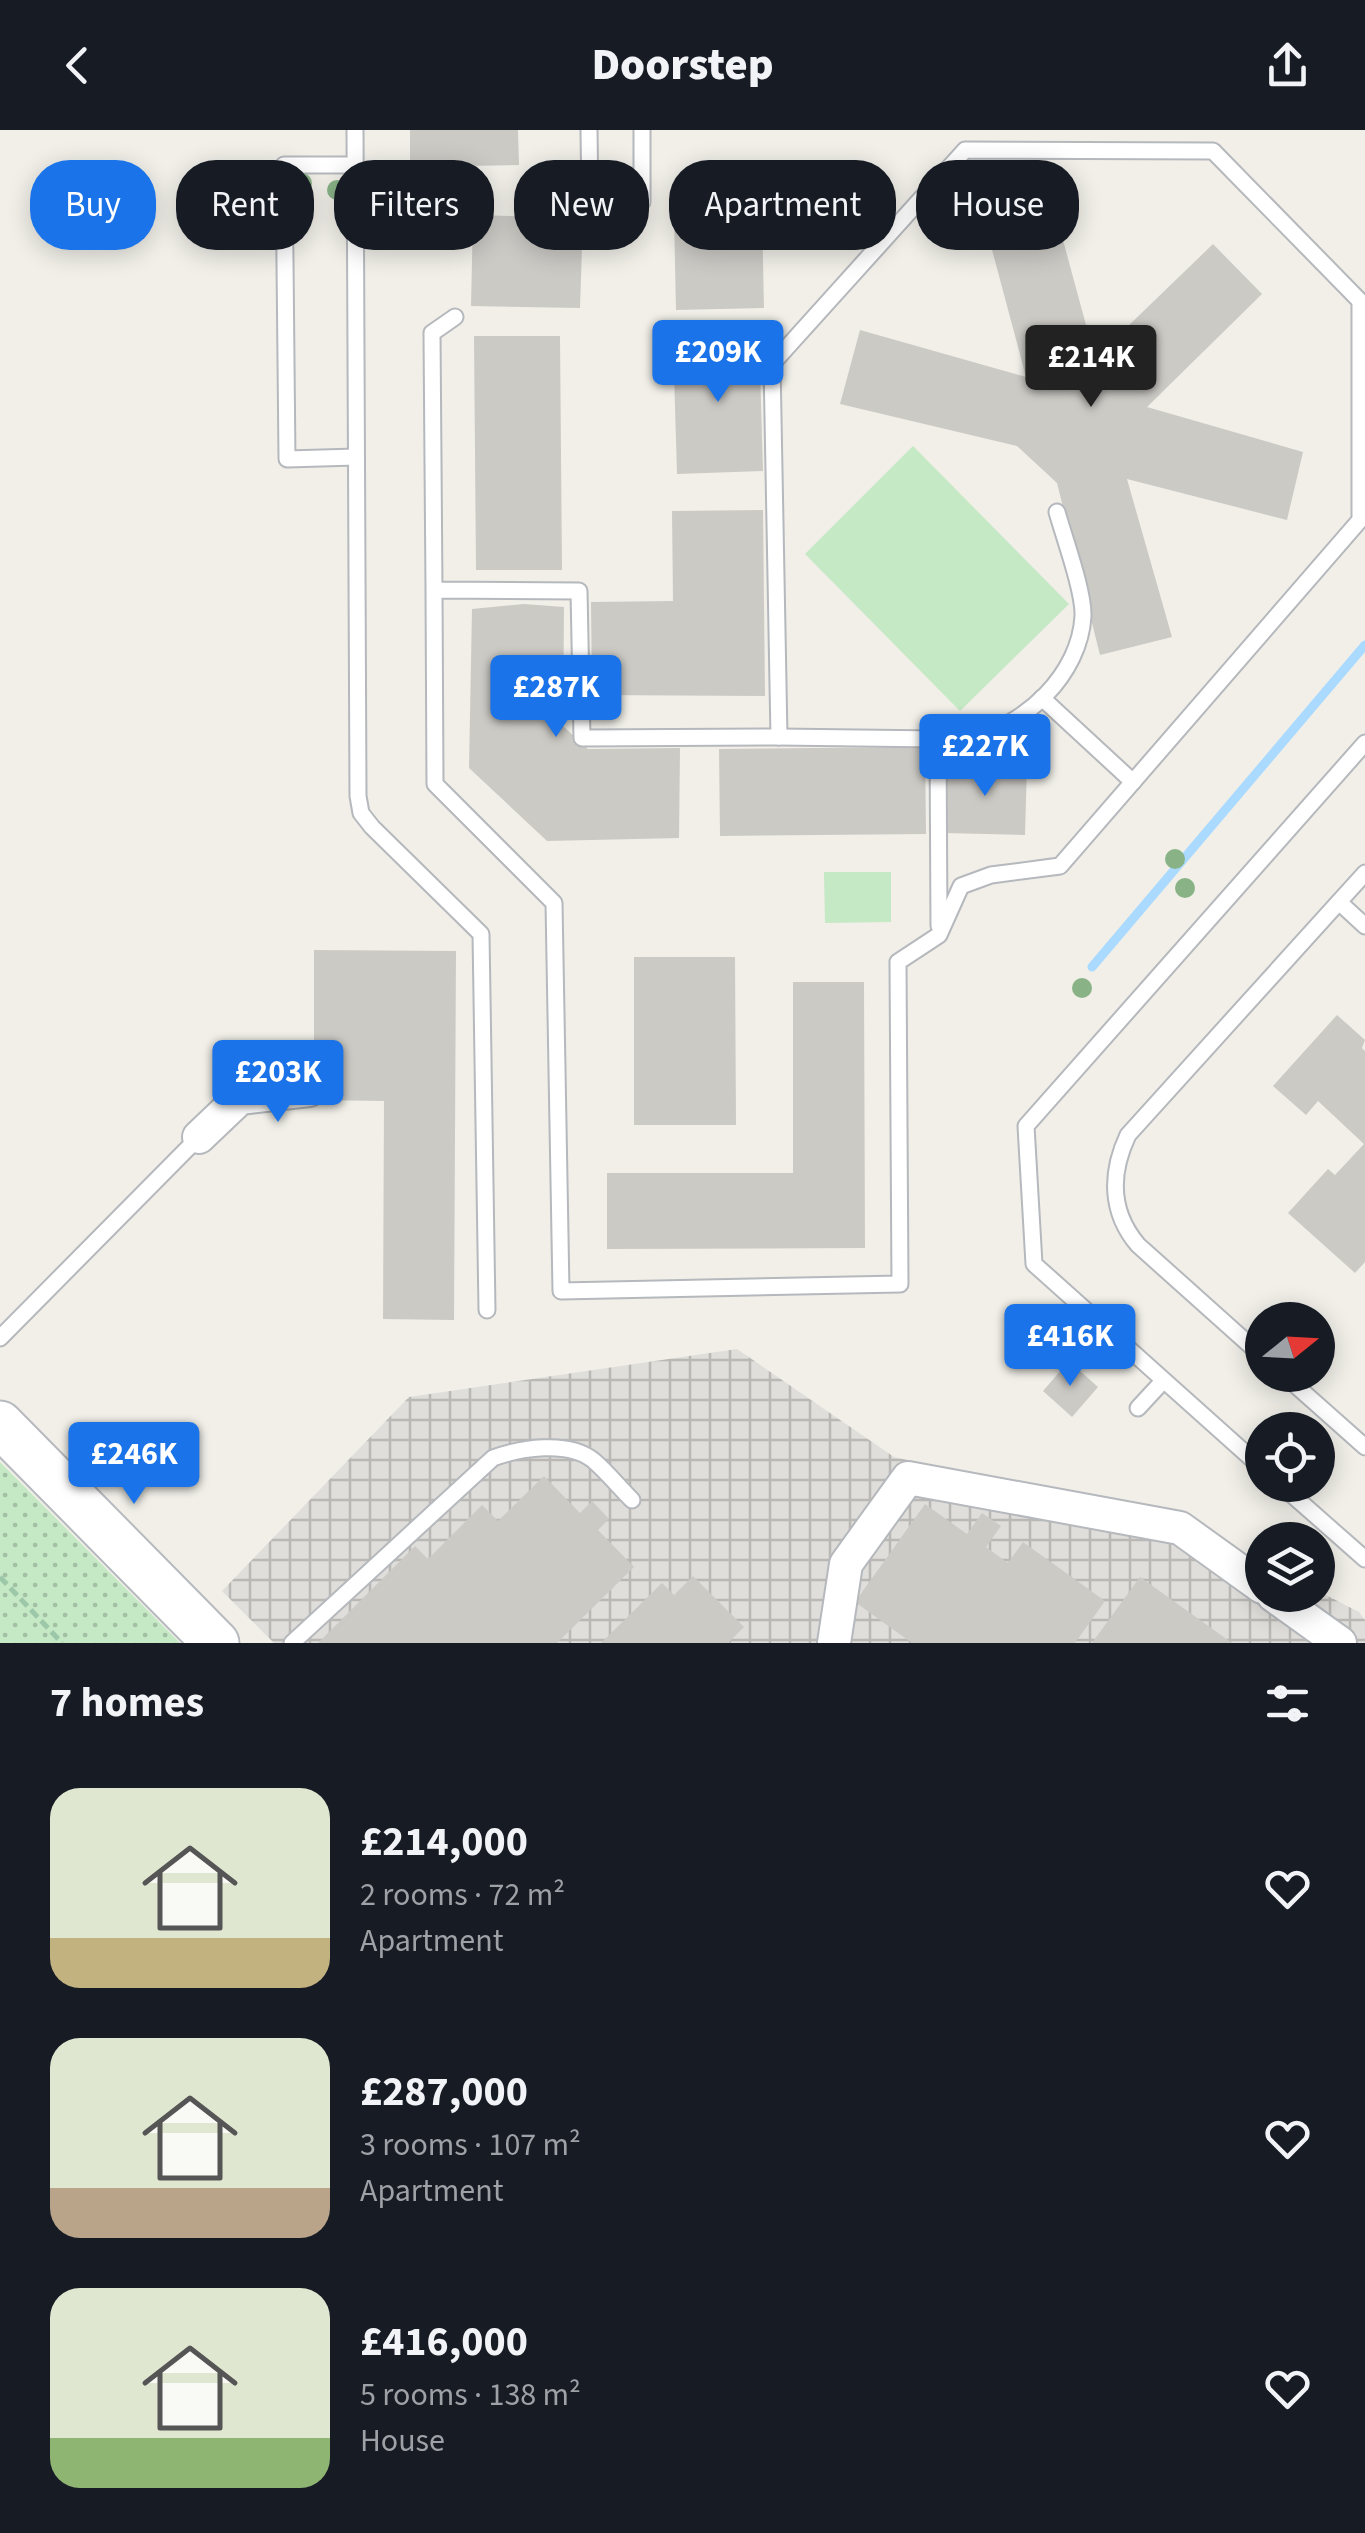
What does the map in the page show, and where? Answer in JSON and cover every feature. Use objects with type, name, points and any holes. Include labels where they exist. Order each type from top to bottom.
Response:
[{"type":"street","points":[[199,1137],[240,1098],[309,1090]]},
{"type":"street","points":[[0,1424],[216,1643]]},
{"type":"street","points":[[834,1643],[846,1564],[908,1478],[1180,1528],[1245,1575]]},
{"type":"street","points":[[1297,1612],[1340,1643]]},
{"type":"lane","points":[[354,130],[355,160]]},
{"type":"lane","points":[[589,130],[589,160]]},
{"type":"lane","points":[[642,130],[642,160]]},
{"type":"lane","points":[[455,317],[432,333],[434,784],[554,903],[562,1290],[900,1284],[898,962],[939,935],[960,886],[991,875],[1060,866],[1360,520],[1360,301],[1213,151],[965,150],[772,364],[779,736]]},
{"type":"lane","points":[[334,165],[284,166],[287,459],[356,458]]},
{"type":"lane","points":[[355,250],[358,796],[361,812],[481,934],[486,1310]]},
{"type":"lane","points":[[434,590],[580,591],[582,738],[970,738],[1002,726],[1034,707],[1062,675],[1080,640],[1084,612],[1057,512]]},
{"type":"lane","points":[[1042,698],[1133,782]]},
{"type":"lane","points":[[938,740],[939,935]]},
{"type":"lane","points":[[1245,1453],[1034,1264],[1026,1126],[1365,743]]},
{"type":"lane","points":[[1245,1341],[1123,1227],[1117,1195],[1118,1158],[1128,1135],[1365,873]]},
{"type":"lane","points":[[1338,902],[1365,926]]},
{"type":"lane","points":[[0,1338],[199,1137]]},
{"type":"lane","points":[[1138,1408],[1164,1381]]},
{"type":"lane","points":[[1303,1392],[1365,1447]]},
{"type":"lane","points":[[292,1643],[492,1458],[531,1449],[576,1453],[590,1458],[632,1500]]},
{"type":"lane","points":[[1300,1502],[1365,1559]]},
{"type":"path","points":[[0,1577],[62,1643]]},
{"type":"shaded area","points":[[737,1349],[894,1457],[1182,1521],[1245,1553],[1245,1612],[1335,1612],[1335,1600],[1359,1612],[1365,1620],[1365,1643],[274,1643],[222,1591],[409,1397]]},
{"type":"green space","points":[[913,446],[1069,604],[960,711],[805,554]]},
{"type":"green space","points":[[824,872],[891,872],[891,922],[825,923]]},
{"type":"green space","points":[[0,1462],[180,1643],[0,1643]]},
{"type":"building","points":[[410,130],[518,130],[519,160],[514,160],[514,165],[494,165],[494,160],[410,160]]},
{"type":"building","points":[[494,216],[514,216],[514,250],[582,250],[580,308],[471,306],[472,250],[494,250]]},
{"type":"building","points":[[1213,244],[1262,294],[1147,407],[1303,452],[1287,520],[1127,479],[1172,637],[1100,655],[1057,483],[1017,446],[840,404],[860,330],[1026,377],[992,250],[1066,250],[1095,358]]},
{"type":"building","points":[[675,250],[763,250],[764,308],[676,310]]},
{"type":"building","points":[[474,336],[560,336],[562,570],[476,570]]},
{"type":"building","points":[[759,336],[763,471],[677,474],[673,339]]},
{"type":"building","points":[[763,510],[765,696],[592,695],[591,602],[673,601],[672,511]]},
{"type":"building","points":[[524,604],[564,607],[563,726],[588,749],[680,748],[679,838],[547,841],[469,768],[472,609]]},
{"type":"building","points":[[925,747],[926,834],[720,836],[719,749]]},
{"type":"building","points":[[944,763],[1027,765],[1025,835],[943,833]]},
{"type":"building","points":[[314,950],[456,951],[454,1320],[383,1319],[384,1101],[314,1100]]},
{"type":"building","points":[[634,957],[735,957],[736,1125],[634,1125]]},
{"type":"building","points":[[793,982],[864,982],[865,1248],[607,1249],[607,1173],[793,1173]]},
{"type":"building","points":[[1337,1015],[1365,1040],[1365,1262],[1355,1273],[1288,1213],[1328,1169],[1335,1175],[1364,1144],[1318,1101],[1306,1115],[1273,1086]]},
{"type":"building","points":[[1069,1361],[1098,1387],[1072,1417],[1043,1391]]},
{"type":"building","points":[[544,1476],[580,1513],[592,1501],[609,1519],[598,1530],[634,1567],[557,1643],[318,1643],[415,1546],[428,1559],[482,1505],[498,1521]]},
{"type":"building","points":[[925,1504],[967,1534],[982,1513],[1001,1526],[986,1547],[1008,1563],[1023,1542],[1105,1601],[1075,1643],[912,1643],[855,1602]]},
{"type":"building","points":[[693,1576],[744,1627],[728,1643],[601,1643],[662,1583],[674,1595]]},
{"type":"building","points":[[1140,1577],[1232,1643],[1092,1643]]},
{"type":"waterway","points":[[1092,967],[1365,645]]}]
